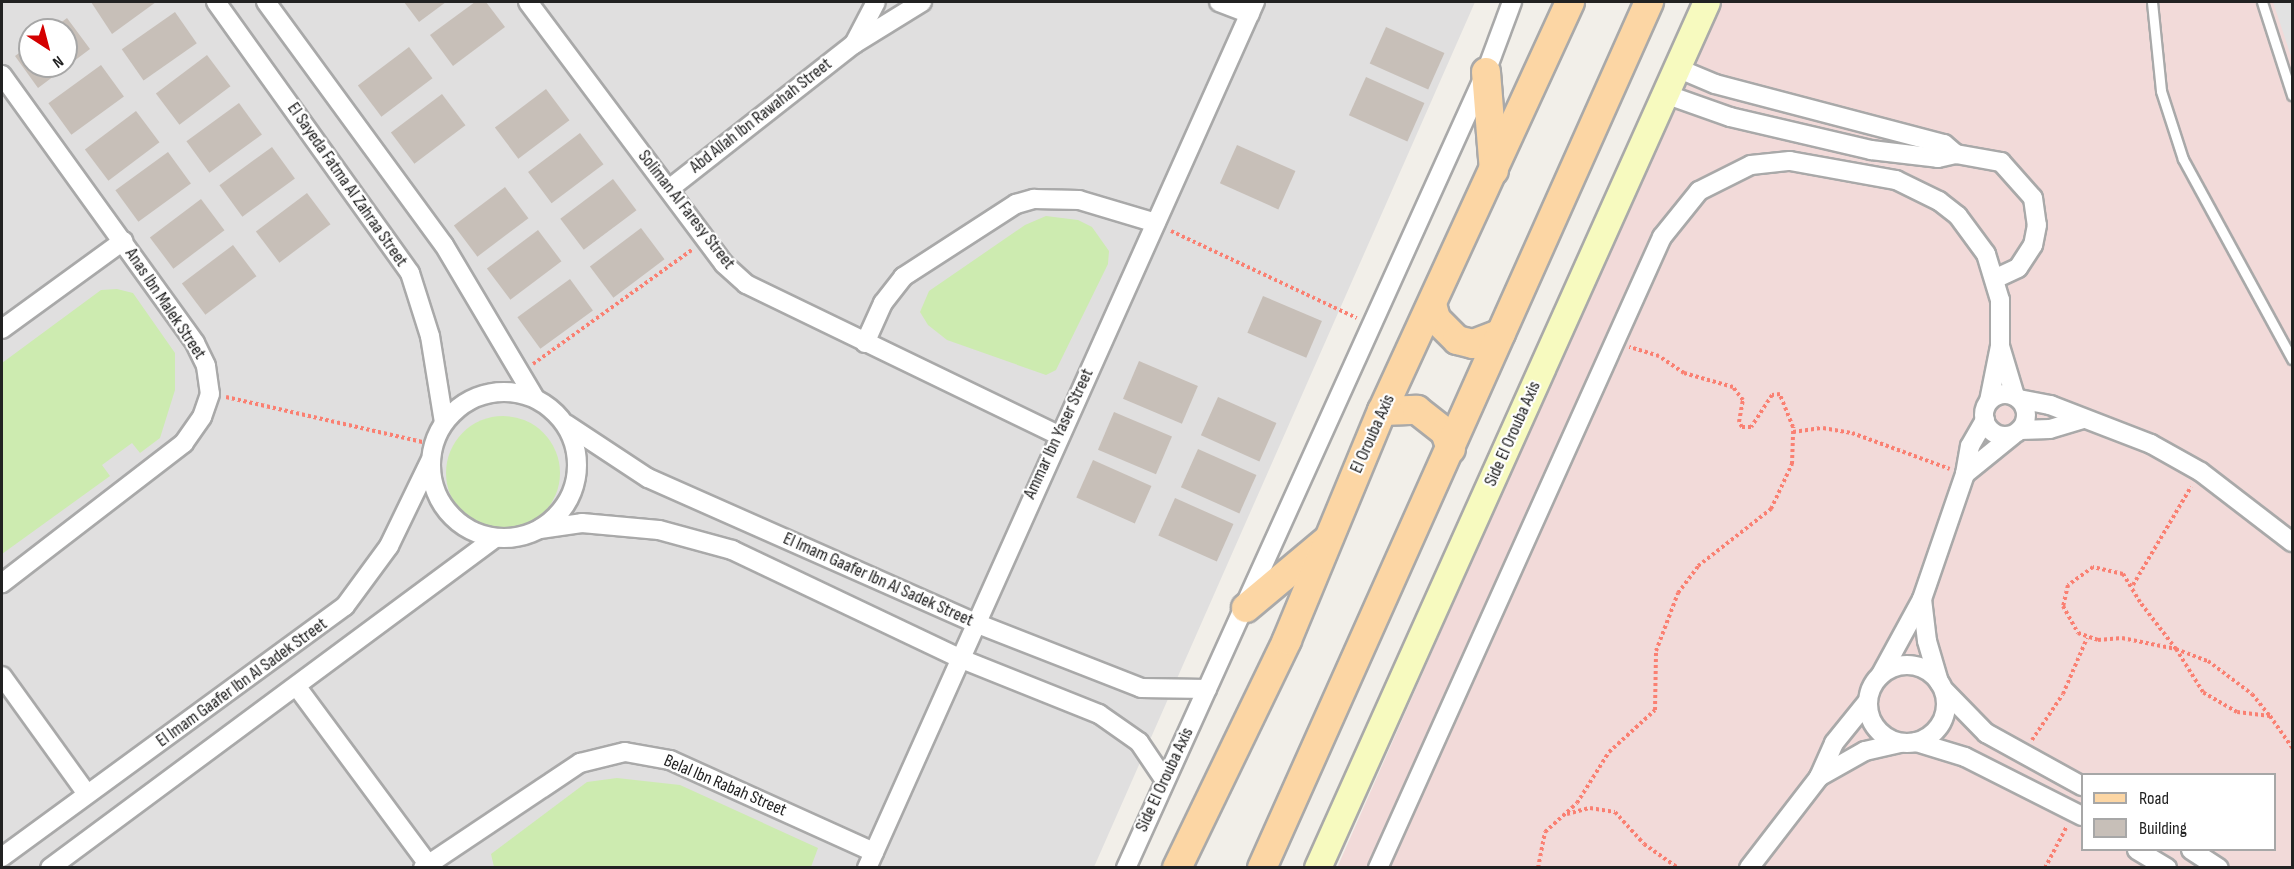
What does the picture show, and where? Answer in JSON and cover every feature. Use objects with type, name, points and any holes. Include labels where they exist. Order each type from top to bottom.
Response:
[{"type":"main road","name":"El Orouba Axis","points":[[1177,867],[1330,538],[1382,411],[1494,172],[1570,2]]},
{"type":"main road","points":[[1263,867],[1649,2]]},
{"type":"main road","points":[[1486,72],[1494,172]]},
{"type":"main road","points":[[1432,304],[1440,325],[1457,340],[1488,341],[1501,333]]},
{"type":"main road","points":[[1382,411],[1418,410],[1445,432],[1451,449]]},
{"type":"main road","points":[[1246,608],[1330,538]]},
{"type":"street","name":"El Sayeda Fatma Al Zahraa Street","points":[[216,2],[410,273],[430,336],[444,422]]},
{"type":"street","points":[[266,2],[444,245],[523,371],[535,398],[566,424],[576,452],[576,482],[556,517],[540,529],[519,537],[495,538],[455,520],[437,493],[432,453],[444,422],[455,409],[485,393],[502,391],[535,398]]},
{"type":"street","name":"Abd Allah Ibn Rawahah Street","points":[[854,44],[876,2]]},
{"type":"street","name":"Abd Allah Ibn Rawahah Street","points":[[669,189],[854,44],[922,2]]},
{"type":"street","points":[[1219,2],[1253,8]]},
{"type":"street","name":"Side El Orouba Axis","points":[[1126,867],[1164,779],[1246,608],[1486,72],[1512,2]]},
{"type":"street","name":"Side El Orouba Axis","points":[[1318,867],[1707,2]]},
{"type":"street","name":"Soliman Al Faresy Street","points":[[537,5],[706,240],[746,284],[865,344],[1058,435]]},
{"type":"street","name":"Ammar Ibn Yaser Street","points":[[871,860],[960,658],[973,622],[1253,8]]},
{"type":"street","points":[[1677,68],[1748,93],[1860,119],[1944,144],[1956,154]]},
{"type":"street","name":"Anas Ibn Malek Street","points":[[2,75],[195,343],[206,366],[210,394]]},
{"type":"street","points":[[1711,110],[1718,102],[1748,93]]},
{"type":"street","points":[[1665,94],[1711,110],[1870,150],[1938,158],[1956,154],[2001,162],[2033,198],[2037,225],[2033,245],[2018,268],[1994,279]]},
{"type":"street","points":[[1378,867],[1662,237],[1684,204],[1733,171],[1771,161],[1810,163],[1919,188],[1958,216],[1974,234],[1994,279],[2000,300],[2000,346],[1985,420],[1970,446],[1965,474],[1922,599],[1868,701],[1834,743],[1819,777],[1749,867]]},
{"type":"street","points":[[865,344],[883,303],[903,277],[1016,204],[1034,199],[1079,200],[1155,224]]},
{"type":"street","points":[[2,329],[123,241]]},
{"type":"street","points":[[1965,474],[2016,433],[2027,414],[2017,398],[2000,346]]},
{"type":"street","points":[[2,583],[184,443],[202,417],[210,394]]},
{"type":"street","points":[[1989,401],[2001,394],[2050,405],[2082,420],[2151,444],[2201,472],[2292,542]]},
{"type":"street","points":[[1985,420],[1998,435],[2050,429],[2082,420]]},
{"type":"street","name":"El Imam Gaafer Ibn Al Sadek Street","points":[[566,424],[648,478],[973,622],[1141,688],[1207,689]]},
{"type":"street","name":"El Imam Gaafer Ibn Al Sadek Street","points":[[2,857],[345,606],[388,546],[432,453]]},
{"type":"street","name":"El Imam Gaafer Ibn Al Sadek Street","points":[[540,529],[582,523],[696,538],[732,550],[960,658],[1121,726],[1149,754],[1164,779]]},
{"type":"street","name":"El Imam Gaafer Ibn Al Sadek Street","points":[[50,867],[297,687],[430,582],[495,538]]},
{"type":"street","points":[[1819,777],[1857,754],[1908,743],[1942,723],[1942,686],[1927,641],[1922,599]]},
{"type":"street","points":[[1880,676],[1898,667],[1918,666],[1942,686],[1971,721],[2025,755],[2081,785]]},
{"type":"street","points":[[2,676],[87,794]]},
{"type":"street","points":[[297,687],[427,866]]},
{"type":"street","points":[[1868,701],[1876,728],[1908,743],[1965,756],[2078,814]]},
{"type":"street","name":"Belal Ibn Rabah Street","points":[[427,866],[580,763],[625,752],[670,760],[871,860]]},
{"type":"street","points":[[2141,851],[2167,867]]},
{"type":"street","points":[[2194,851],[2219,867]]},
{"type":"lane","points":[[2152,2],[2160,91],[2183,159],[2292,359]]},
{"type":"lane","points":[[2262,2],[2292,95]]},
{"type":"path","points":[[1155,224],[1372,325]]},
{"type":"path","points":[[523,371],[706,240]]},
{"type":"path","points":[[1538,867],[1542,838],[1567,814],[1609,752],[1654,713],[1656,651],[1671,606],[1698,566],[1771,509],[1792,464],[1793,432],[1779,394],[1772,395],[1751,427],[1742,427],[1738,422],[1743,400],[1733,387],[1684,373],[1659,356],[1615,341]]},
{"type":"path","points":[[210,394],[432,453]]},
{"type":"path","points":[[1793,432],[1823,428],[1868,436],[1965,474]]},
{"type":"path","points":[[2133,586],[2201,472]]},
{"type":"path","points":[[2270,716],[2237,712],[2214,701],[2194,681],[2176,648],[2143,607],[2133,586],[2123,573],[2103,566],[2074,577],[2063,606],[2071,625],[2087,638],[2122,638],[2176,648],[2226,671],[2270,716],[2292,748]]},
{"type":"path","points":[[2025,755],[2041,720],[2063,694],[2087,638]]},
{"type":"path","points":[[1567,814],[1590,808],[1614,812],[1644,844],[1678,867]]},
{"type":"path","points":[[2045,867],[2078,814]]},
{"type":"shaded area","points":[[2,2],[1475,2],[1094,867],[2,868]]},
{"type":"shaded area","points":[[1718,2],[2292,2],[2292,867],[1337,868]]},
{"type":"shaded area","points":[[2273,2],[2292,2],[2292,59]]},
{"type":"green space","points":[[1046,216],[1078,220],[1092,227],[1109,251],[1108,264],[1056,370],[1046,375],[947,340],[928,325],[920,312],[929,291],[1025,225]]},
{"type":"green space","points":[[117,289],[133,293],[175,353],[175,390],[160,438],[140,453],[132,443],[102,465],[110,476],[2,554],[2,363],[101,290]]},
{"type":"green space","points":[[503,416],[525,421],[543,433],[555,451],[560,473],[555,495],[543,513],[525,525],[503,530],[481,525],[463,513],[451,495],[446,473],[451,451],[463,433],[481,421]]},
{"type":"green space","points":[[617,778],[680,785],[818,848],[811,867],[494,867],[491,854],[587,782]]},
{"type":"building","points":[[91,2],[156,2],[112,34]]},
{"type":"building","points":[[404,2],[446,2],[419,22]]},
{"type":"building","points":[[475,2],[486,2],[505,27],[453,66],[430,35]]},
{"type":"building","points":[[175,12],[197,43],[144,80],[122,49]]},
{"type":"building","points":[[1386,27],[1444,53],[1428,90],[1370,64]]},
{"type":"building","points":[[78,33],[90,49],[78,58]]},
{"type":"building","points":[[409,47],[432,78],[381,117],[358,86]]},
{"type":"building","points":[[207,55],[230,86],[179,125],[156,94]]},
{"type":"building","points":[[101,65],[124,97],[71,135],[48,103]]},
{"type":"building","points":[[1366,77],[1424,103],[1407,141],[1349,115]]},
{"type":"building","points":[[31,78],[51,78],[38,88]]},
{"type":"building","points":[[546,89],[569,120],[518,159],[495,128]]},
{"type":"building","points":[[442,94],[465,125],[414,164],[391,133]]},
{"type":"building","points":[[239,103],[262,135],[209,173],[186,141]]},
{"type":"building","points":[[136,111],[159,142],[108,181],[85,150]]},
{"type":"building","points":[[580,133],[603,164],[552,203],[528,172]]},
{"type":"building","points":[[1237,145],[1295,171],[1278,209],[1220,183]]},
{"type":"building","points":[[272,147],[295,179],[242,217],[219,185]]},
{"type":"building","points":[[168,152],[191,184],[138,222],[115,190]]},
{"type":"building","points":[[613,179],[636,210],[584,250],[560,219]]},
{"type":"building","points":[[505,187],[528,218],[477,257],[454,226]]},
{"type":"building","points":[[307,193],[330,224],[279,263],[256,232]]},
{"type":"building","points":[[201,199],[224,230],[173,269],[150,238]]},
{"type":"building","points":[[641,228],[664,259],[613,298],[590,267]]},
{"type":"building","points":[[538,230],[561,261],[510,300],[487,269]]},
{"type":"building","points":[[233,245],[256,276],[205,315],[182,284]]},
{"type":"building","points":[[570,279],[593,311],[540,349],[517,317]]},
{"type":"building","points":[[1263,296],[1322,321],[1306,358],[1247,333]]},
{"type":"building","points":[[1139,361],[1198,386],[1182,424],[1123,399]]},
{"type":"building","points":[[1218,397],[1276,423],[1259,461],[1201,435]]},
{"type":"building","points":[[1114,412],[1172,437],[1156,474],[1098,450]]},
{"type":"building","points":[[1198,449],[1256,475],[1239,513],[1181,487]]},
{"type":"building","points":[[1093,460],[1151,486],[1135,523],[1076,497]]},
{"type":"building","points":[[1175,498],[1233,524],[1217,561],[1158,535]]}]
